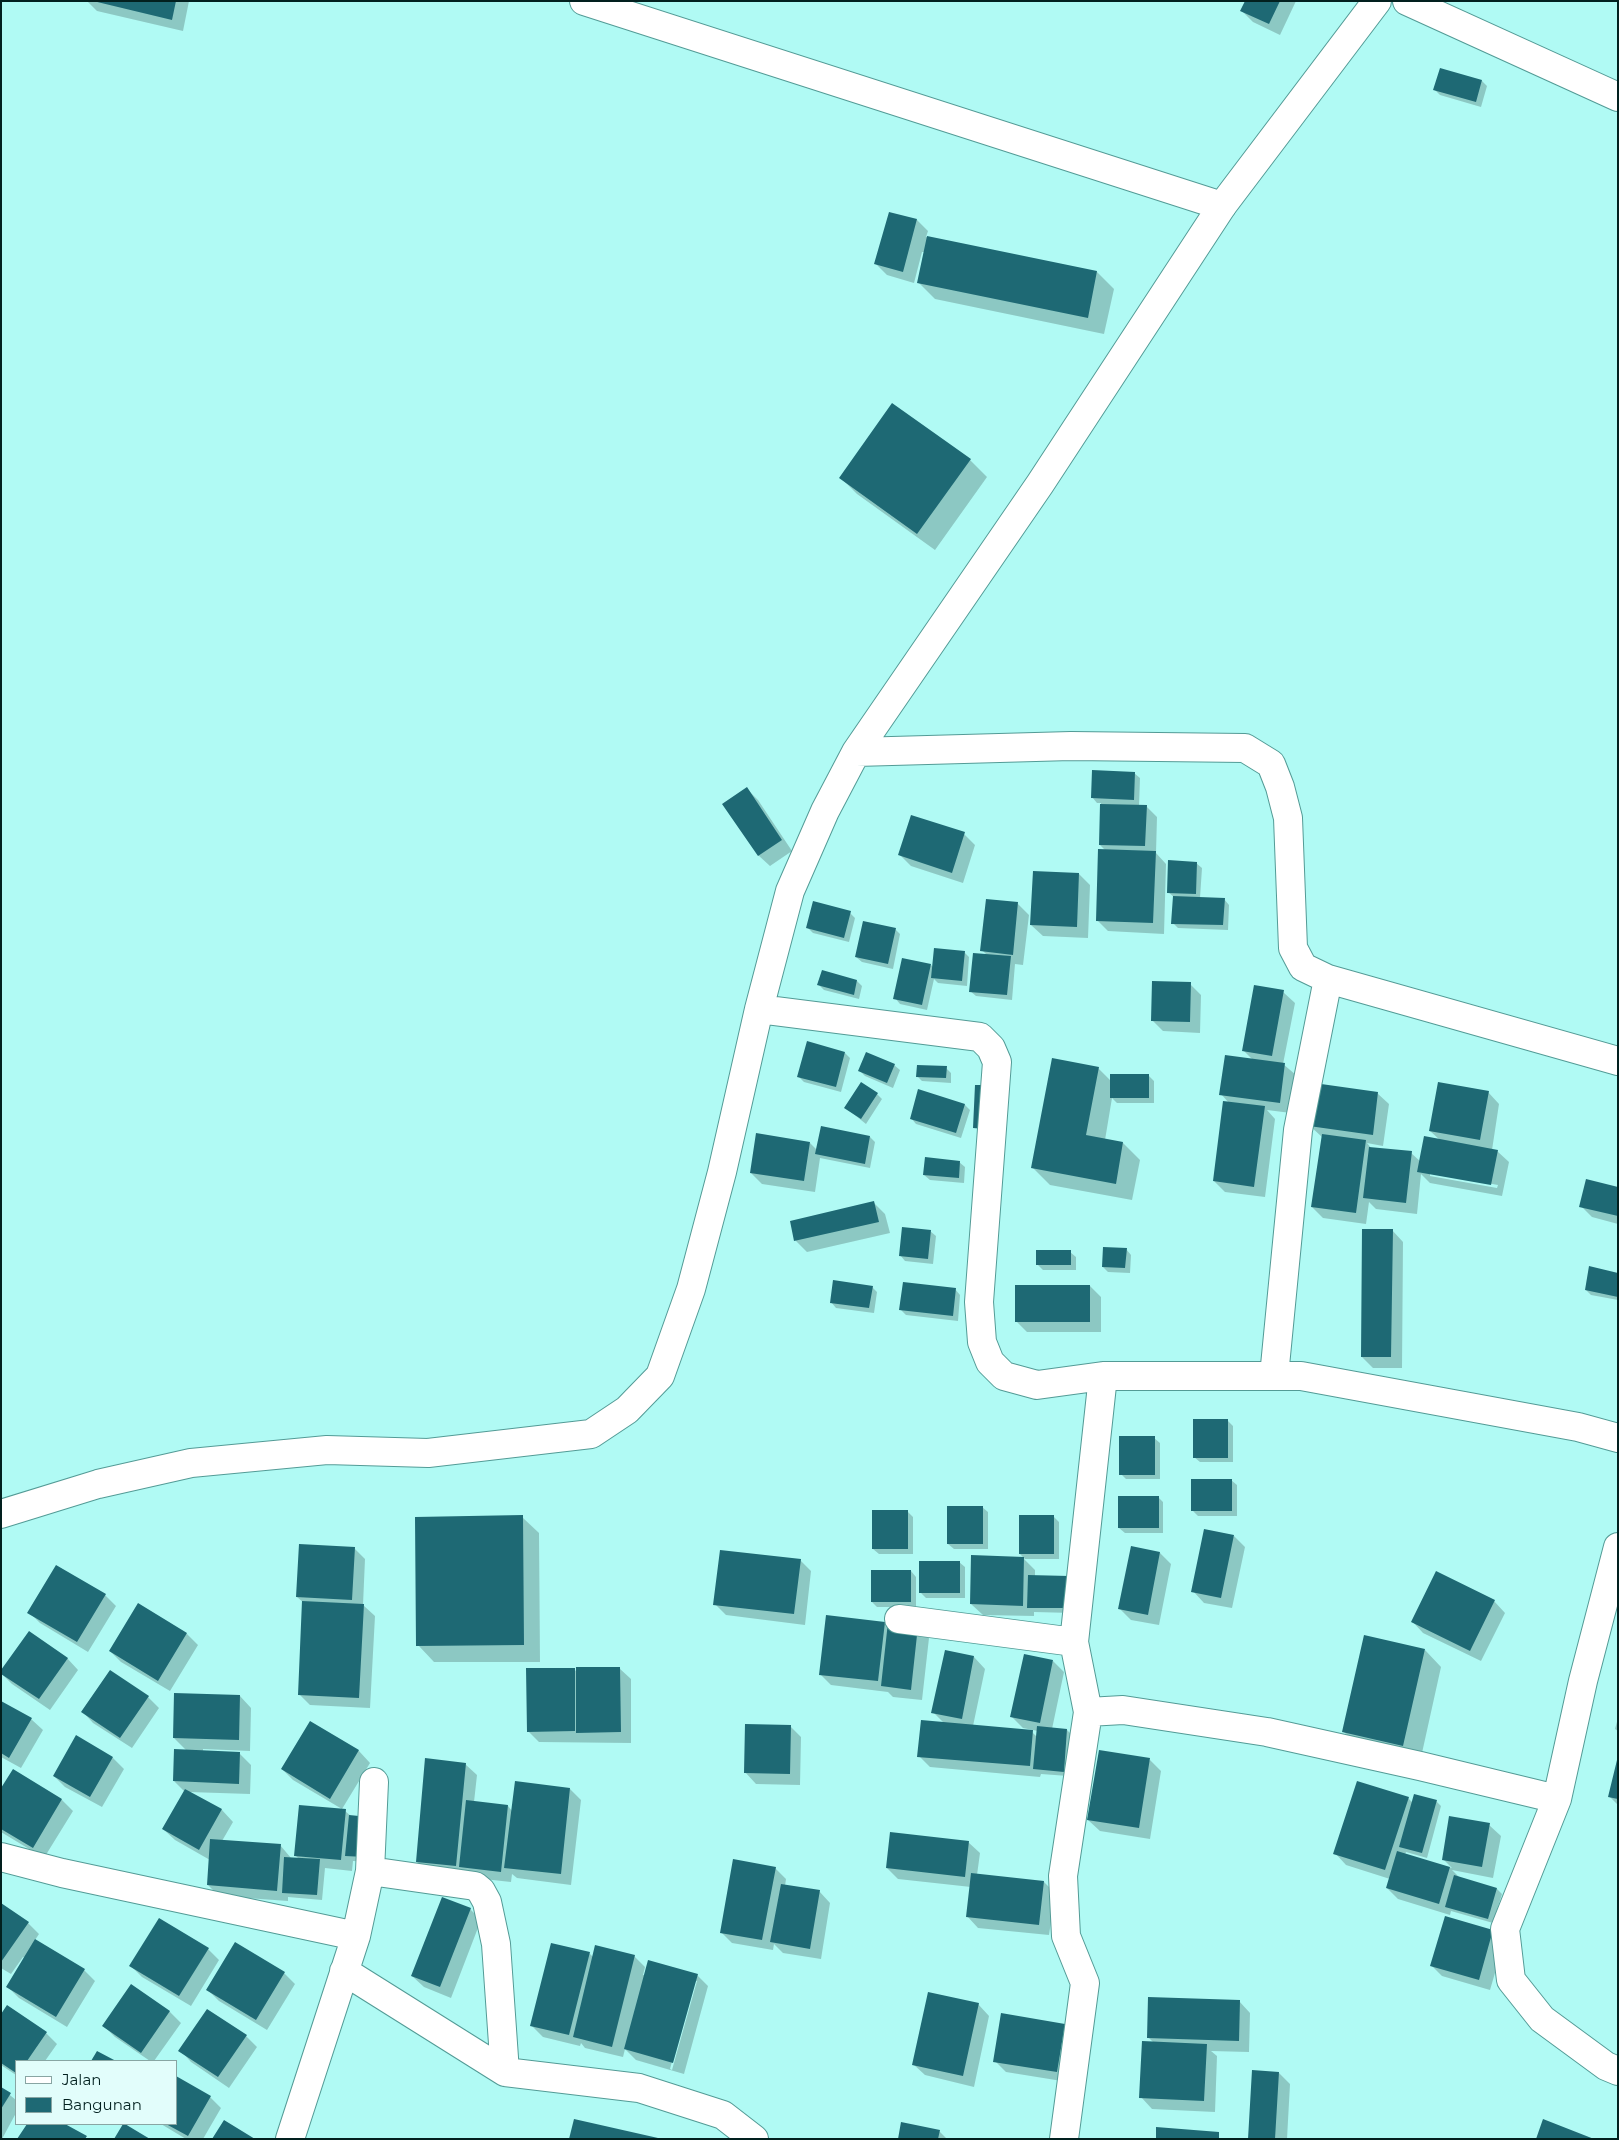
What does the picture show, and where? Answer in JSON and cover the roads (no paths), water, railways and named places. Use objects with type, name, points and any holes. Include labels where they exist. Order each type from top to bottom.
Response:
[{"type":"street","points":[[584,1],[1222,206]]},
{"type":"street","points":[[1,1514],[98,1484],[191,1463],[327,1450],[428,1453],[506,1446],[592,1434],[627,1410],[660,1376],[691,1289],[722,1172],[759,1009],[790,891],[825,811],[856,752],[1040,484],[1222,206],[1377,1]]},
{"type":"street","points":[[1407,1],[1618,98]]},
{"type":"street","points":[[856,752],[1071,746],[1245,748],[1271,764],[1280,787],[1288,818],[1293,948],[1304,967],[1328,979],[1618,1062]]},
{"type":"street","points":[[1274,1376],[1298,1130],[1328,979]]},
{"type":"street","points":[[759,1009],[980,1037],[991,1048],[997,1062],[979,1302],[982,1342],[990,1362],[1004,1376],[1037,1385],[1103,1376],[1301,1376],[1578,1427],[1618,1438]]},
{"type":"street","points":[[1064,2139],[1085,1982],[1066,1936],[1063,1876],[1088,1712],[1074,1642],[1103,1376]]},
{"type":"street","points":[[1618,1547],[1583,1681],[1557,1799],[1505,1929],[1511,1980],[1542,2019],[1606,2066],[1618,2071]]},
{"type":"street","points":[[899,1619],[1074,1642]]},
{"type":"street","points":[[1088,1712],[1123,1710],[1267,1732],[1557,1799]]},
{"type":"street","points":[[290,2139],[356,1936],[370,1871],[374,1782]]},
{"type":"street","points":[[1,1857],[62,1873],[356,1936]]},
{"type":"street","points":[[370,1871],[474,1886],[481,1891],[487,1902],[496,1944],[505,2072]]},
{"type":"street","points":[[344,1971],[505,2072],[639,2088],[723,2115],[754,2139]]}]
